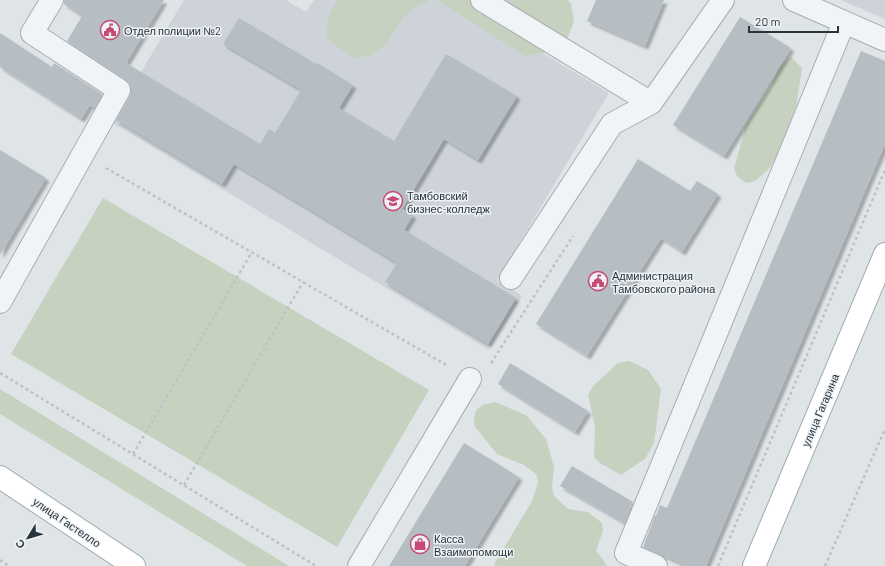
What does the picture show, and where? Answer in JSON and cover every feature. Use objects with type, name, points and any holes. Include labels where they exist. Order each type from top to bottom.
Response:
[{"type":"main road","name":"улица Гагарина","points":[[754,566],[885,254]]},
{"type":"main road","name":"улица Гастелло","points":[[0,477],[134,566]]},
{"type":"lane","points":[[0,302],[119,90],[32,33],[52,0]]},
{"type":"lane","points":[[482,0],[650,103]]},
{"type":"lane","points":[[511,278],[612,124],[650,103],[723,0]]},
{"type":"lane","points":[[794,0],[885,40]]},
{"type":"lane","points":[[656,566],[626,553],[844,22]]},
{"type":"lane","points":[[358,566],[470,380]]},
{"type":"path","points":[[83,154],[470,380]]},
{"type":"path","points":[[718,566],[885,170]]},
{"type":"path","points":[[133,454],[252,252]]},
{"type":"path","points":[[184,485],[303,282]]},
{"type":"path","points":[[0,372],[316,566]]},
{"type":"path","points":[[825,566],[885,429]]},
{"type":"path","points":[[0,560],[9,566]]},
{"type":"shaded area","name":"Тамбовский бизнес-колледж","points":[[184,0],[286,0],[306,12],[314,0],[454,0],[609,93],[497,280],[522,296],[489,350],[111,122]]},
{"type":"shaded area","points":[[841,0],[885,0],[885,19]]},
{"type":"green space","points":[[337,0],[431,0],[419,5],[404,16],[385,45],[372,55],[355,58],[337,47],[326,36],[328,18]]},
{"type":"green space","points":[[437,0],[568,0],[571,4],[574,21],[568,37],[557,50],[525,56]]},
{"type":"green space","points":[[791,57],[802,68],[796,107],[779,154],[768,170],[755,181],[746,183],[737,176],[734,168],[746,125],[772,85],[778,68]]},
{"type":"green space","points":[[103,198],[429,390],[337,547],[11,354]]},
{"type":"green space","points":[[629,361],[648,370],[661,389],[654,443],[645,459],[621,475],[600,463],[594,457],[595,427],[588,395],[593,386],[618,363]]},
{"type":"green space","points":[[0,389],[289,566],[247,566],[0,414]]},
{"type":"green space","points":[[495,402],[526,415],[546,439],[554,467],[552,488],[554,496],[568,509],[588,512],[602,523],[603,531],[596,550],[607,566],[494,566],[532,501],[538,483],[537,475],[524,465],[497,454],[475,427],[474,419],[476,410],[483,405]]},
{"type":"building","points":[[64,0],[164,0],[126,63],[260,144],[269,129],[275,133],[301,90],[223,44],[239,18],[353,85],[339,108],[394,141],[446,54],[517,96],[478,160],[444,139],[402,209],[413,215],[404,230],[516,298],[488,344],[385,282],[397,263],[234,164],[222,184],[116,120],[130,96],[130,84],[67,41],[82,16],[64,4]]},
{"type":"building","points":[[596,0],[664,0],[645,46],[587,21]]},
{"type":"building","points":[[740,17],[791,48],[724,156],[673,125]]},
{"type":"building","points":[[0,33],[52,67],[54,63],[102,94],[95,108],[90,105],[81,119],[0,67]]},
{"type":"building","points":[[861,51],[885,61],[885,144],[706,566],[688,566],[643,547],[660,505],[667,508]]},
{"type":"building","points":[[0,150],[46,178],[0,255]]},
{"type":"building","name":"Администрация Тамбовского района","points":[[638,159],[690,191],[697,181],[718,194],[682,252],[661,238],[587,356],[536,324]]},
{"type":"building","points":[[510,363],[588,411],[575,432],[498,384]]},
{"type":"building","points":[[464,443],[519,477],[465,566],[389,566]]},
{"type":"building","points":[[572,466],[633,502],[625,523],[560,486]]},
{"type":"place","name":"Отдел полиции №2","points":[[110,30]]},
{"type":"place","name":"Тамбовский бизнес-колледж","points":[[393,201]]},
{"type":"place","name":"Администрация Тамбовского района","points":[[598,281]]},
{"type":"place","name":"Касса Взаимопомощи","points":[[420,544]]}]
